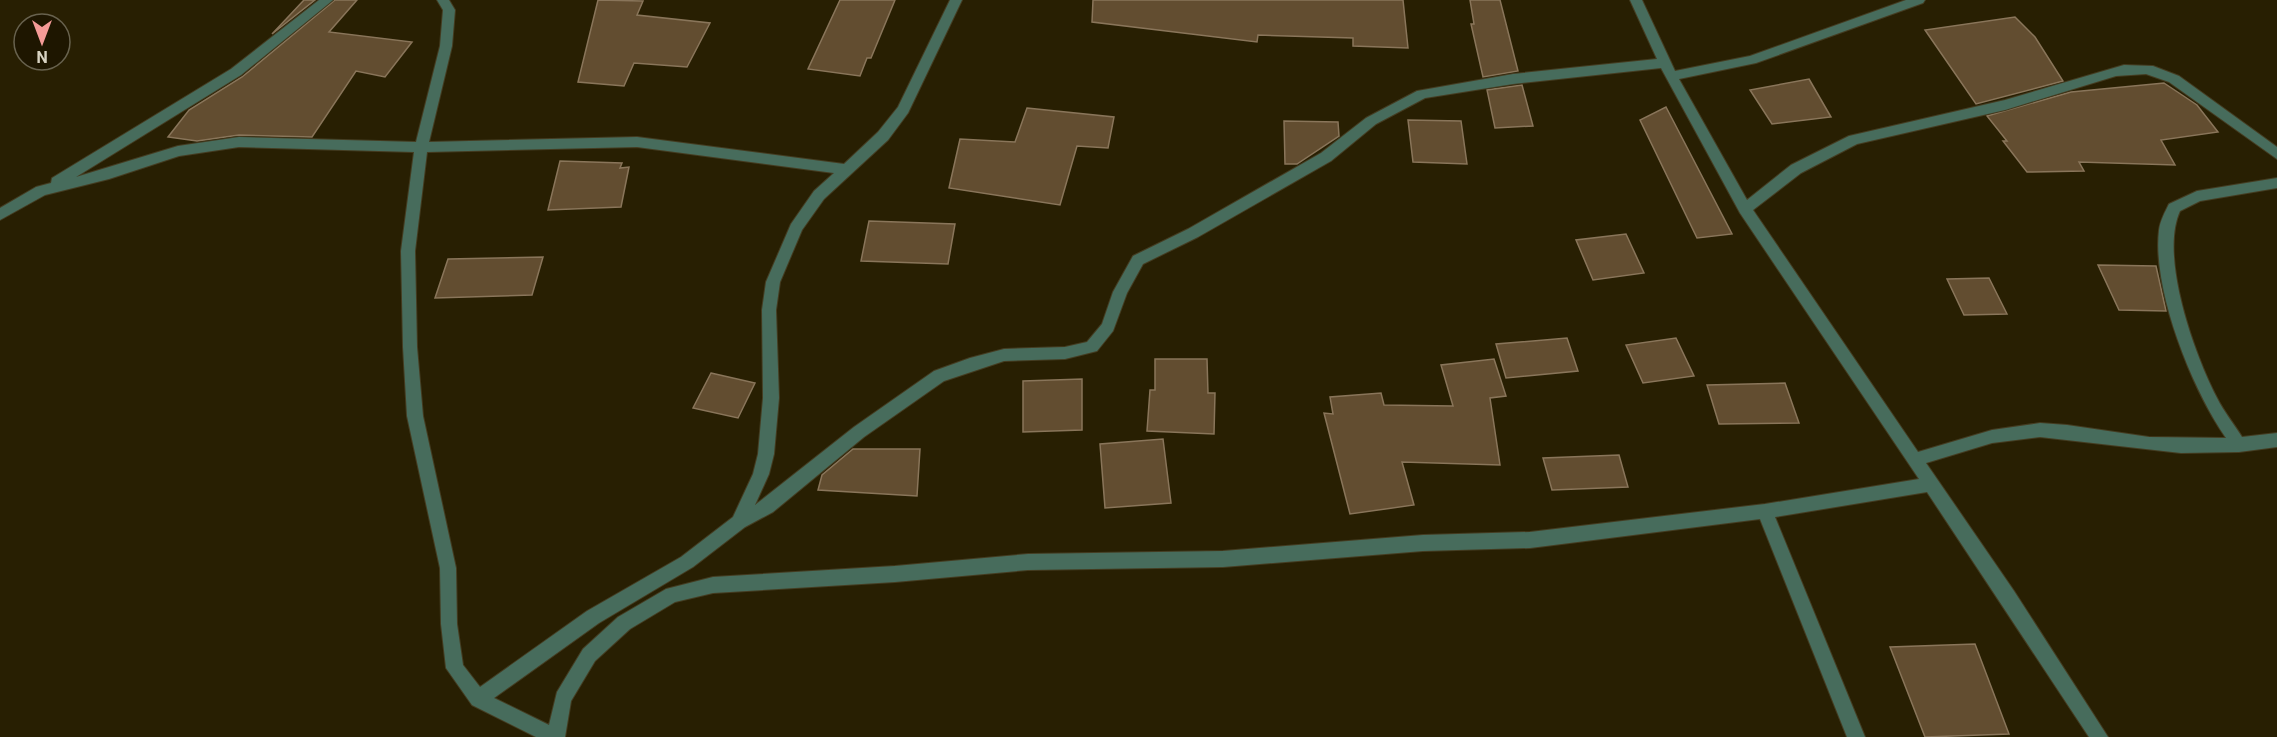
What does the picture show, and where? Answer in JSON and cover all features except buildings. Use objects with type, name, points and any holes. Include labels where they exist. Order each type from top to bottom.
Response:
[{"type":"street","points":[[0,215],[236,72],[327,0]]},
{"type":"street","points":[[443,0],[449,10],[446,46],[421,147],[408,251],[410,347],[415,416],[448,568],[449,624],[455,669],[478,699],[556,737],[563,698],[589,655],[624,623],[672,595],[713,585],[895,574],[1028,562],[1223,560],[1423,543],[1530,540],[1765,511],[1931,484]]},
{"type":"street","points":[[739,522],[761,474],[766,454],[771,398],[769,310],[773,282],[796,228],[819,195],[846,169],[860,160],[903,110],[957,0]]},
{"type":"street","points":[[1636,0],[1668,70],[1745,209],[2008,597],[2099,737]]},
{"type":"street","points":[[478,699],[593,617],[687,562],[739,522],[767,507],[859,432],[939,376],[1004,355],[1065,353],[1092,347],[1108,327],[1120,292],[1138,260],[1193,233],[1326,157],[1371,122],[1422,94],[1513,79],[1668,70],[1752,60],[1919,0]]},
{"type":"street","points":[[1745,209],[1796,169],[1854,140],[2005,105],[2124,70],[2144,68],[2160,71],[2277,154]]},
{"type":"street","points":[[41,191],[109,174],[178,151],[239,142],[421,147],[637,142],[846,169]]},
{"type":"street","points":[[2240,445],[2213,405],[2197,370],[2183,327],[2169,270],[2166,229],[2174,208],[2197,196],[2277,183]]},
{"type":"street","points":[[1915,460],[1979,439],[2038,430],[2081,432],[2148,444],[2240,445],[2277,440]]},
{"type":"street","points":[[1765,511],[1856,737]]}]
